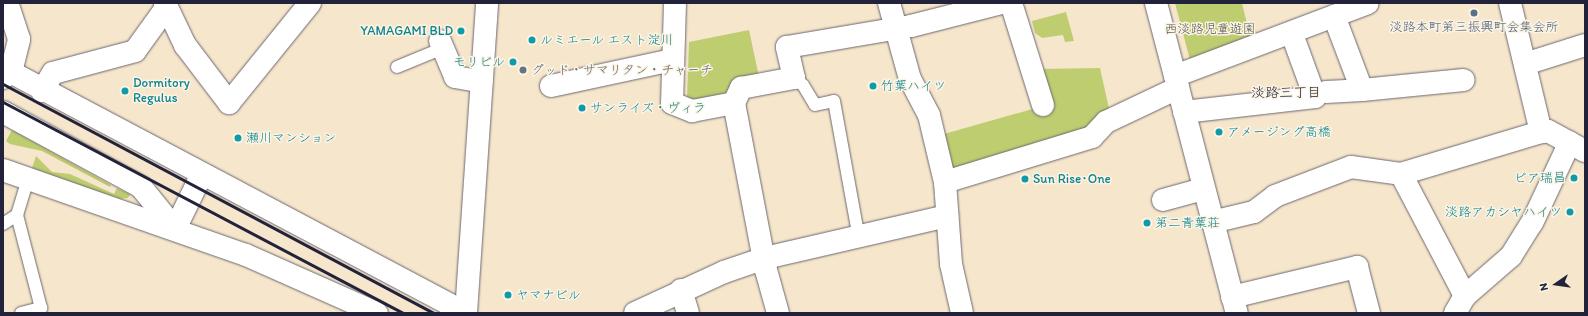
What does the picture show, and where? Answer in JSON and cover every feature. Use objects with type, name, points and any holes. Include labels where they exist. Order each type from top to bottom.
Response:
[{"type":"street","points":[[7,3],[19,39],[6,73],[466,313],[487,3]]},
{"type":"street","points":[[42,91],[53,73],[135,52],[166,5],[177,23],[185,45],[229,103],[310,3]]},
{"type":"street","points":[[674,3],[672,103],[692,111],[734,103]]},
{"type":"street","points":[[889,3],[910,79],[929,115],[945,182],[951,264],[962,313]]},
{"type":"street","points":[[778,313],[765,258],[734,103],[741,88],[794,78],[787,47],[895,28],[1002,3]]},
{"type":"street","points":[[1011,3],[1043,105]]},
{"type":"street","points":[[1156,3],[1234,305],[1357,267],[1369,313]]},
{"type":"street","points":[[1510,3],[1541,132]]},
{"type":"street","points":[[945,182],[1092,137],[1106,122],[1177,82],[1351,8],[1362,90]]},
{"type":"street","points":[[1184,112],[1315,97],[1292,34]]},
{"type":"street","points":[[442,45],[455,77],[482,82]]},
{"type":"street","points":[[1525,64],[1585,45]]},
{"type":"street","points":[[551,86],[672,60]]},
{"type":"street","points":[[1326,92],[1464,80]]},
{"type":"street","points":[[3,112],[141,187],[175,229]]},
{"type":"street","points":[[1212,222],[1254,212],[1275,196],[1351,167],[1401,174],[1548,131],[1577,147],[1511,256],[1460,304],[1401,174]]},
{"type":"street","points":[[3,170],[246,255],[377,313]]},
{"type":"street","points":[[175,229],[201,176]]},
{"type":"street","points":[[1163,200],[1203,189]]},
{"type":"street","points":[[635,313],[681,290],[765,258],[859,238],[947,216]]},
{"type":"street","points":[[681,290],[688,313]]},
{"type":"lane","points":[[397,67],[442,45]]},
{"type":"lane","points":[[794,78],[803,85],[815,105],[834,101],[859,238]]},
{"type":"lane","points":[[21,313],[41,308],[17,215],[28,180]]},
{"type":"lane","points":[[3,224],[17,215]]},
{"type":"green space","name":"西淡路児童遊園","points":[[1175,3],[1242,3],[1251,41],[1190,60]]},
{"type":"green space","points":[[1066,12],[1074,41],[1065,42],[1063,35],[1042,38],[1035,33],[1032,21]]},
{"type":"green space","points":[[749,30],[759,77],[725,95],[694,104],[687,98],[689,42]]},
{"type":"green space","points":[[1100,68],[1110,113],[1094,129],[952,169],[944,134],[1036,108],[1039,69]]},
{"type":"green space","points":[[12,130],[111,185],[110,187],[42,151],[10,144],[6,141]]},
{"type":"green space","points":[[36,156],[52,172],[70,174],[114,194],[117,188],[130,194],[128,198],[119,199],[32,168]]},
{"type":"railway","points":[[3,84],[434,313]]},
{"type":"railway","points":[[3,102],[403,313]]},
{"type":"place","name":"淡路本町第三振興町会集会所","points":[[1474,13]]},
{"type":"place","name":"YAMAGAMI BLD","points":[[461,31]]},
{"type":"place","name":"ルミエール エスト淀川","points":[[532,40]]},
{"type":"place","name":"モリビル","points":[[513,62]]},
{"type":"place","name":"グッド・サマリタン・チャーチ","points":[[523,70]]},
{"type":"place","name":"竹葉ハイツ","points":[[873,86]]},
{"type":"place","name":"Dormitory Regulus","points":[[125,91]]},
{"type":"place","name":"サンライズ・ヴィラ","points":[[582,108]]},
{"type":"place","name":"アメージング高橋","points":[[1219,132]]},
{"type":"place","name":"瀬川マンション","points":[[238,138]]},
{"type":"place","name":"ピア瑞昌","points":[[1574,178]]},
{"type":"place","name":"Sun Rise･One","points":[[1025,179]]},
{"type":"place","name":"淡路アカシヤハイツ","points":[[1570,212]]},
{"type":"place","name":"第二青葉荘","points":[[1147,223]]},
{"type":"place","name":"ヤマナビル","points":[[508,295]]},
{"type":"district","name":"淡路三丁目","points":[[1286,93]]}]
